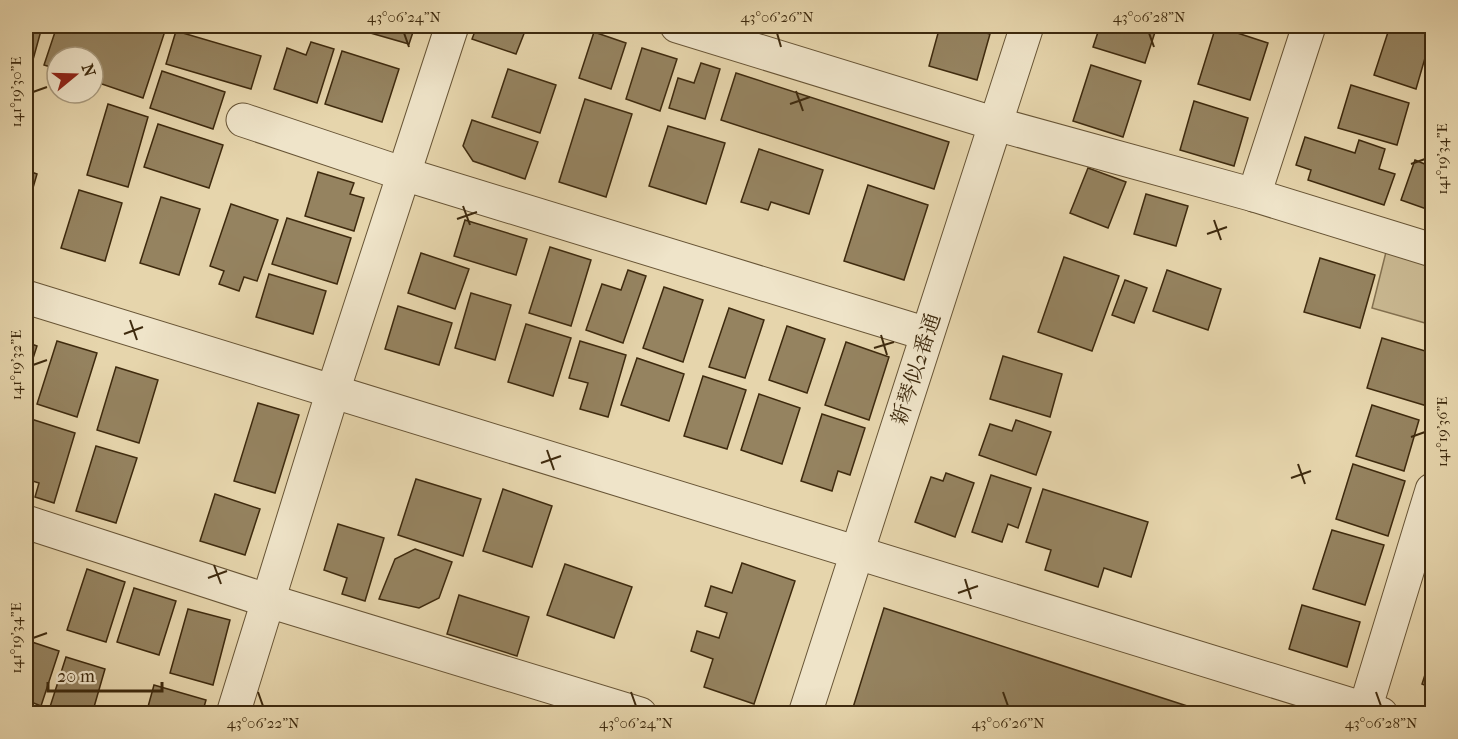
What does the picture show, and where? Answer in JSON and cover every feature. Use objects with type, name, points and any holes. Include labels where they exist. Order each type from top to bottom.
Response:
[{"type":"street","points":[[233,714],[333,391],[452,26]]},
{"type":"street","name":"新琴似2番通","points":[[805,714],[1028,26]]},
{"type":"street","points":[[1254,195],[1309,26]]},
{"type":"street","points":[[697,28],[996,124],[1254,195],[1432,250]]},
{"type":"street","points":[[243,120],[404,174],[927,334]]},
{"type":"street","points":[[26,297],[1363,710],[1432,490]]},
{"type":"street","points":[[26,522],[269,601],[640,714]]},
{"type":"shaded area","points":[[1386,252],[1432,266],[1432,325],[1372,308]]},
{"type":"building","points":[[26,26],[42,27],[31,67],[26,65]]},
{"type":"building","points":[[57,26],[149,26],[165,31],[143,98],[105,85],[105,45],[51,45]]},
{"type":"building","points":[[346,26],[415,26],[409,44]]},
{"type":"building","points":[[477,26],[527,26],[516,54],[472,39]]},
{"type":"building","points":[[940,26],[961,26],[990,34],[977,80],[929,66]]},
{"type":"building","points":[[1100,26],[1157,26],[1145,63],[1093,47]]},
{"type":"building","points":[[1216,26],[1268,43],[1250,100],[1198,84]]},
{"type":"building","points":[[1253,26],[1268,26],[1267,30]]},
{"type":"building","points":[[1390,26],[1432,26],[1432,34],[1416,89],[1374,75]]},
{"type":"building","points":[[176,31],[261,56],[251,89],[166,64]]},
{"type":"building","points":[[594,32],[626,43],[611,89],[579,78]]},
{"type":"building","points":[[311,42],[334,49],[317,103],[274,89],[287,48],[306,55]]},
{"type":"building","points":[[642,48],[677,59],[660,111],[626,99]]},
{"type":"building","points":[[342,51],[399,69],[382,122],[325,104]]},
{"type":"building","points":[[701,63],[720,69],[705,119],[669,108],[678,78],[694,83]]},
{"type":"building","points":[[1091,65],[1141,81],[1123,137],[1073,121]]},
{"type":"building","points":[[508,69],[556,85],[540,133],[492,117]]},
{"type":"building","points":[[162,71],[225,92],[213,129],[150,108]]},
{"type":"building","points":[[736,73],[949,142],[934,189],[721,120]]},
{"type":"building","points":[[1351,85],[1409,103],[1397,145],[1338,128]]},
{"type":"building","points":[[585,99],[632,114],[606,197],[559,182]]},
{"type":"building","points":[[1194,101],[1248,118],[1234,166],[1180,150]]},
{"type":"building","points":[[108,104],[148,117],[128,187],[87,175]]},
{"type":"building","points":[[472,120],[538,142],[525,179],[473,161],[463,146]]},
{"type":"building","points":[[158,124],[223,145],[209,188],[144,167]]},
{"type":"building","points":[[668,126],[725,143],[706,204],[649,186]]},
{"type":"building","points":[[1305,137],[1355,153],[1359,140],[1385,149],[1379,169],[1395,174],[1384,205],[1308,180],[1311,170],[1296,165]]},
{"type":"building","points":[[759,149],[823,170],[809,214],[771,202],[768,210],[741,202]]},
{"type":"building","points":[[1415,160],[1432,167],[1432,211],[1401,200]]},
{"type":"building","points":[[1088,168],[1126,182],[1108,228],[1070,213]]},
{"type":"building","points":[[26,170],[37,174],[26,212]]},
{"type":"building","points":[[318,172],[354,183],[350,194],[364,198],[354,231],[305,216]]},
{"type":"building","points":[[868,185],[928,205],[904,280],[844,261]]},
{"type":"building","points":[[79,190],[122,203],[105,261],[61,248]]},
{"type":"building","points":[[1146,194],[1188,206],[1176,246],[1134,234]]},
{"type":"building","points":[[161,197],[200,209],[179,275],[140,263]]},
{"type":"building","points":[[231,204],[278,220],[257,281],[244,277],[239,291],[219,284],[224,271],[210,266]]},
{"type":"building","points":[[287,218],[351,238],[337,284],[272,264]]},
{"type":"building","points":[[465,220],[527,239],[516,275],[454,256]]},
{"type":"building","points":[[550,247],[591,260],[571,326],[529,313]]},
{"type":"building","points":[[421,253],[469,269],[455,309],[408,293]]},
{"type":"building","points":[[1064,257],[1119,276],[1092,351],[1038,332]]},
{"type":"building","points":[[1320,258],[1375,275],[1360,328],[1304,312]]},
{"type":"building","points":[[628,270],[646,276],[623,343],[586,330],[602,284],[621,290]]},
{"type":"building","points":[[1167,270],[1221,289],[1208,330],[1153,311]]},
{"type":"building","points":[[269,274],[326,291],[313,334],[256,317]]},
{"type":"building","points":[[1125,280],[1147,288],[1134,323],[1112,315]]},
{"type":"building","points":[[664,287],[703,300],[683,362],[643,348]]},
{"type":"building","points":[[471,293],[511,305],[495,360],[455,348]]},
{"type":"building","points":[[398,306],[452,323],[439,365],[385,349]]},
{"type":"building","points":[[729,308],[764,320],[745,378],[709,367]]},
{"type":"building","points":[[526,324],[571,338],[553,396],[508,382]]},
{"type":"building","points":[[787,326],[825,339],[807,393],[769,380]]},
{"type":"building","points":[[1382,338],[1432,353],[1432,386],[1427,406],[1367,388]]},
{"type":"building","points":[[57,341],[97,353],[77,417],[37,404]]},
{"type":"building","points":[[580,341],[626,355],[608,417],[580,409],[588,383],[569,378]]},
{"type":"building","points":[[26,342],[37,346],[26,380]]},
{"type":"building","points":[[846,342],[889,357],[869,420],[825,405]]},
{"type":"building","points":[[1003,356],[1062,374],[1050,417],[990,399]]},
{"type":"building","points":[[637,358],[684,374],[669,421],[621,405]]},
{"type":"building","points":[[116,367],[158,380],[139,443],[97,430]]},
{"type":"building","points":[[703,376],[746,390],[727,449],[684,436]]},
{"type":"building","points":[[759,394],[800,408],[782,464],[741,450]]},
{"type":"building","points":[[258,403],[299,415],[275,493],[234,481]]},
{"type":"building","points":[[1372,405],[1419,420],[1404,471],[1356,456]]},
{"type":"building","points":[[822,414],[865,428],[850,475],[838,471],[832,491],[801,481]]},
{"type":"building","points":[[28,418],[75,433],[54,503],[35,497],[39,483],[26,479]]},
{"type":"building","points":[[1016,420],[1051,432],[1036,475],[979,455],[990,424],[1012,431]]},
{"type":"building","points":[[96,446],[137,458],[116,523],[76,511]]},
{"type":"building","points":[[1353,464],[1405,481],[1388,536],[1336,519]]},
{"type":"building","points":[[946,473],[974,483],[955,537],[915,522],[931,477],[943,481]]},
{"type":"building","points":[[991,475],[1031,488],[1018,528],[1008,524],[1002,542],[972,532]]},
{"type":"building","points":[[416,479],[481,499],[463,556],[398,535]]},
{"type":"building","points":[[503,489],[552,506],[532,567],[483,551]]},
{"type":"building","points":[[1043,489],[1148,522],[1131,577],[1104,568],[1098,587],[1045,570],[1051,550],[1026,542]]},
{"type":"building","points":[[215,494],[260,509],[245,555],[200,541]]},
{"type":"building","points":[[338,524],[384,538],[365,601],[342,594],[347,578],[324,570]]},
{"type":"building","points":[[1332,530],[1384,545],[1365,605],[1313,589]]},
{"type":"building","points":[[415,549],[452,562],[439,598],[419,608],[379,599],[395,559]]},
{"type":"building","points":[[742,563],[795,581],[754,704],[704,687],[713,659],[691,651],[697,631],[719,638],[727,613],[705,606],[711,586],[732,593]]},
{"type":"building","points":[[565,564],[632,587],[614,638],[547,615]]},
{"type":"building","points":[[87,569],[125,582],[106,642],[67,630]]},
{"type":"building","points":[[134,588],[176,601],[159,655],[117,642]]},
{"type":"building","points":[[459,595],[529,617],[517,656],[447,634]]},
{"type":"building","points":[[1302,605],[1360,622],[1347,667],[1289,649]]},
{"type":"building","points":[[884,608],[1212,714],[851,714]]},
{"type":"building","points":[[188,609],[230,620],[213,685],[170,673]]},
{"type":"building","points":[[26,640],[59,651],[41,706],[26,700]]},
{"type":"building","points":[[1432,653],[1432,688],[1422,684]]},
{"type":"building","points":[[66,657],[105,669],[92,714],[61,714],[49,710]]},
{"type":"building","points":[[154,685],[206,700],[202,714],[146,714]]}]
